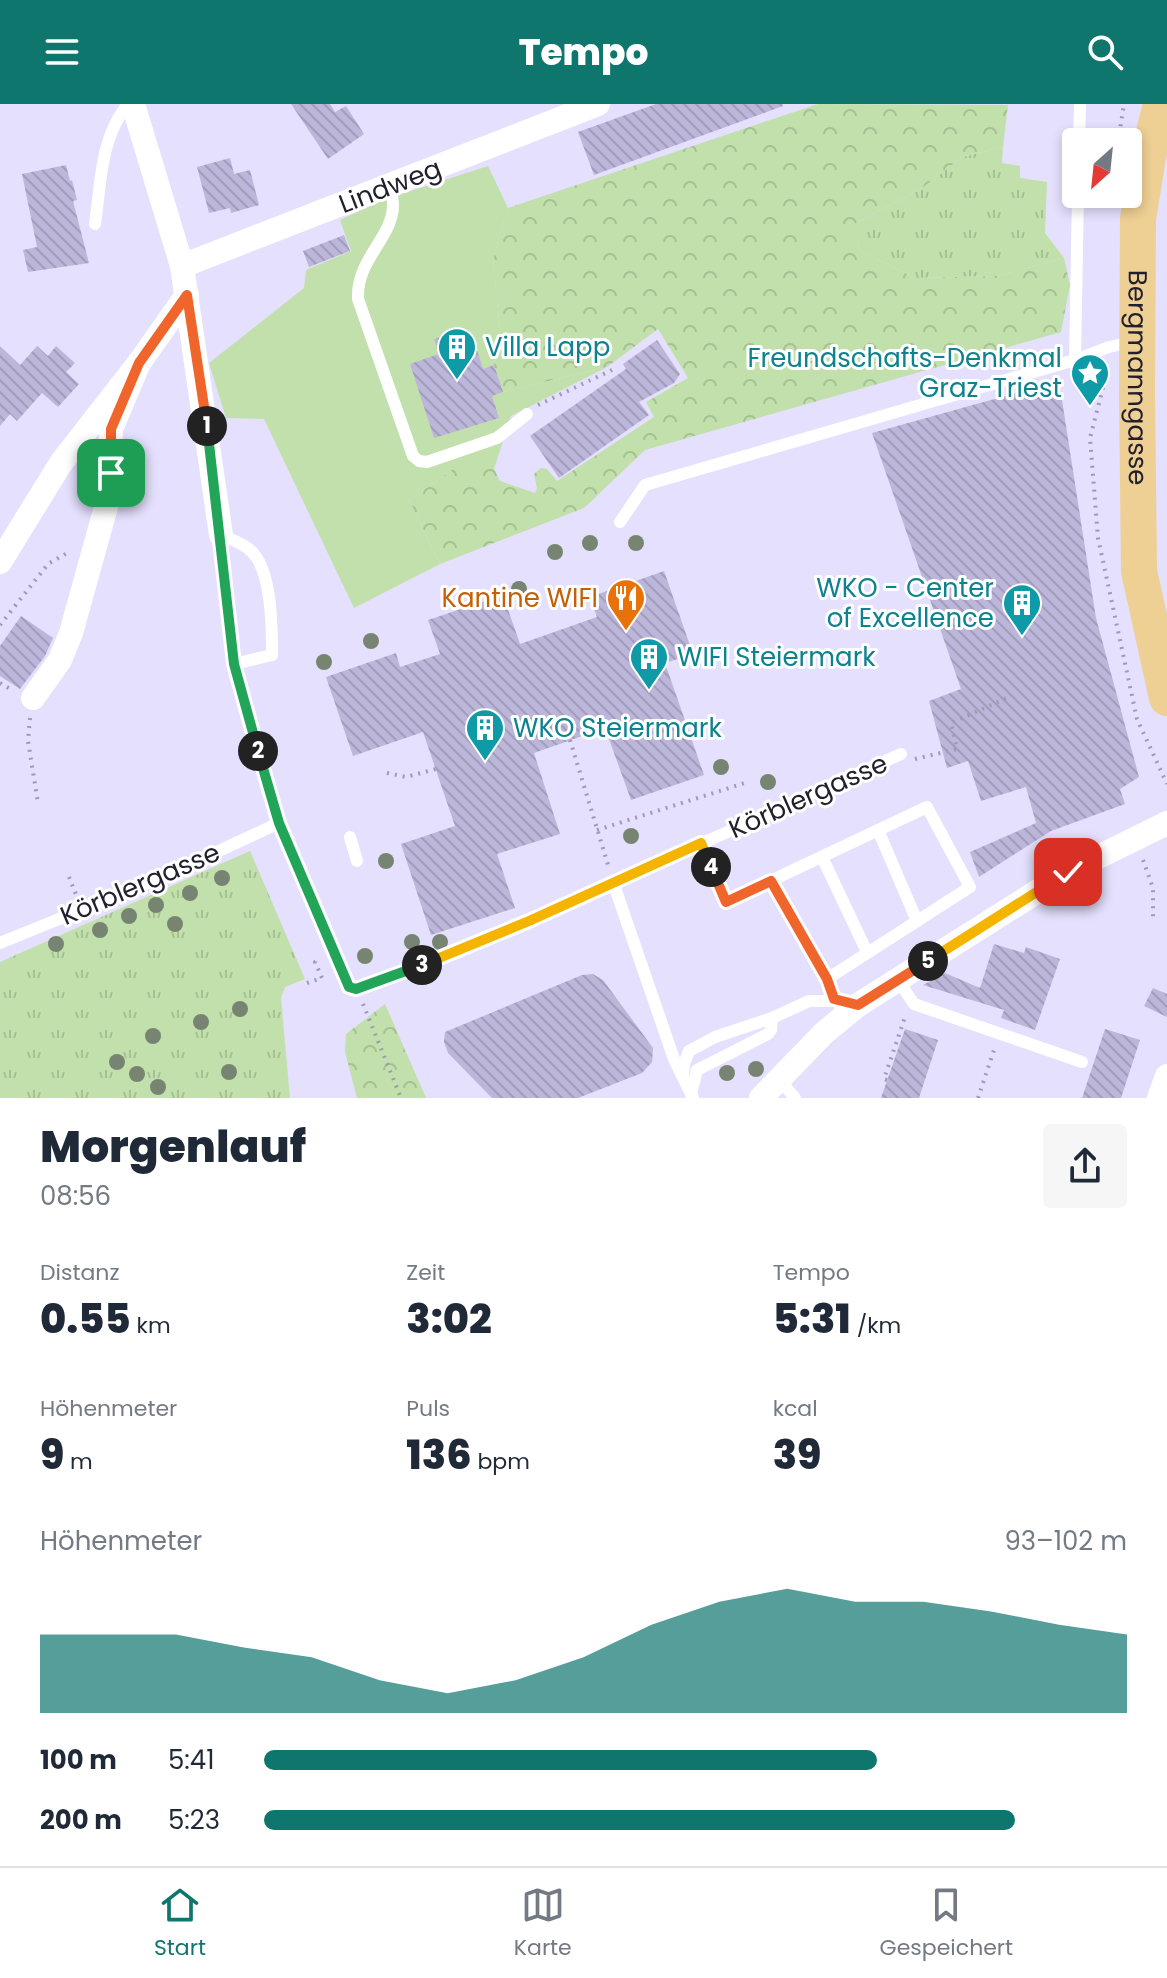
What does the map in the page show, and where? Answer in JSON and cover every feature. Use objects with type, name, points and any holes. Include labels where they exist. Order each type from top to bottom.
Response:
[{"type":"main road","points":[[1160,113],[1167,165]]},
{"type":"main road","name":"Bergmanngasse","points":[[1160,113],[1148,157],[1138,219],[1153,348],[1137,393],[1139,571],[1167,698]]},
{"type":"street","points":[[130,104],[182,266],[221,535]]},
{"type":"street","name":"Lindweg","points":[[182,266],[598,104]]},
{"type":"street","points":[[0,562],[61,463],[187,295]]},
{"type":"street","points":[[33,698],[60,660],[71,633],[109,496],[111,429],[139,363]]},
{"type":"street","points":[[761,1098],[845,1007],[904,990],[1068,872],[1167,823]]},
{"type":"street","points":[[1159,1098],[1167,1076]]},
{"type":"lane","points":[[95,224],[101,164],[116,118],[130,104]]},
{"type":"lane","points":[[1079,128],[1080,104]]},
{"type":"lane","points":[[390,186],[391,219],[361,272],[358,299],[413,456],[427,462],[497,438],[527,414]]},
{"type":"lane","points":[[1075,360],[1078,208]]},
{"type":"lane","points":[[620,522],[645,485],[1075,360],[1109,347],[1153,348]]},
{"type":"lane","points":[[221,535],[252,552],[261,566],[272,615],[272,655],[234,664]]},
{"type":"lane","points":[[221,535],[234,664],[279,823],[345,980],[349,987],[356,989]]},
{"type":"lane","name":"Körblergasse","points":[[356,989],[399,975],[515,927],[901,754]]},
{"type":"lane","points":[[701,843],[726,902],[927,807],[970,887],[827,979]]},
{"type":"lane","name":"Körblergasse","points":[[0,943],[165,876],[279,823]]},
{"type":"lane","points":[[878,830],[917,921]]},
{"type":"lane","points":[[350,837],[357,861]]},
{"type":"lane","points":[[822,857],[867,952]]},
{"type":"lane","points":[[771,881],[845,1007]]},
{"type":"lane","points":[[613,882],[674,1059],[692,1096]]},
{"type":"lane","points":[[904,990],[914,1004],[1082,1062]]},
{"type":"lane","points":[[683,1076],[689,1051],[715,1037],[772,1018],[809,1001],[845,1007]]},
{"type":"lane","points":[[692,1096],[697,1070],[768,1034],[772,1018]]},
{"type":"lane","points":[[779,1079],[795,1098]]},
{"type":"path","points":[[1120,128],[1124,104]]},
{"type":"path","points":[[527,414],[542,402],[612,370]]},
{"type":"path","points":[[0,625],[48,564],[96,537]]},
{"type":"path","points":[[926,758],[957,749],[951,723],[1009,697]]},
{"type":"path","points":[[33,698],[28,741],[38,803]]},
{"type":"path","points":[[570,740],[613,882]]},
{"type":"path","points":[[387,773],[406,777],[436,769]]},
{"type":"path","points":[[597,830],[748,782]]},
{"type":"path","points":[[1140,854],[1153,888],[1153,921]]},
{"type":"path","points":[[69,877],[78,898]]},
{"type":"path","points":[[307,983],[322,978],[315,962],[319,960]]},
{"type":"path","points":[[356,989],[401,1098]]},
{"type":"path","points":[[887,1080],[884,1079],[904,990]]},
{"type":"path","points":[[978,1098],[1000,1034]]},
{"type":"green space","points":[[818,104],[1008,105],[1003,147],[962,157],[921,189],[854,224],[860,251],[915,278],[997,276],[1064,258],[1070,285],[1061,332],[645,450],[584,508],[440,564],[409,500],[453,469],[494,469],[500,481],[535,493],[534,474],[541,468],[547,469],[557,481],[654,417],[646,402],[688,378],[658,329],[607,367],[503,392],[494,365],[500,330],[493,259],[508,208]]},
{"type":"green space","points":[[1003,147],[1002,163],[1020,166],[1020,178],[1047,182],[1045,233],[1064,258],[997,276],[915,278],[860,251],[854,224],[921,189],[962,157]]},
{"type":"green space","points":[[488,166],[508,208],[493,259],[500,330],[494,365],[503,392],[607,367],[511,416],[494,469],[453,469],[409,500],[440,564],[354,608],[264,419],[226,418],[209,363],[304,288],[306,270],[351,251],[340,220],[386,199]]},
{"type":"green space","points":[[250,851],[305,979],[285,987],[281,998],[290,1098],[0,1098],[0,962]]},
{"type":"green space","points":[[385,1004],[426,1098],[357,1098],[345,1052],[346,1034]]},
{"type":"building","points":[[291,104],[330,104],[335,112],[346,106],[364,134],[328,159]]},
{"type":"building","points":[[656,104],[783,106],[594,175],[578,132]]},
{"type":"building","points":[[230,158],[234,174],[250,170],[259,205],[231,213],[230,208],[209,213],[197,167]]},
{"type":"building","points":[[66,165],[77,200],[73,201],[89,263],[28,272],[23,250],[37,247],[22,174]]},
{"type":"building","points":[[344,235],[350,251],[309,267],[303,251]]},
{"type":"building","name":"Villa Lapp","points":[[459,332],[464,348],[475,344],[483,369],[494,365],[503,392],[492,396],[499,418],[434,438],[410,364],[439,354],[434,339]]},
{"type":"building","points":[[657,340],[680,374],[674,383],[639,402],[649,415],[559,478],[530,436],[626,369],[623,364]]},
{"type":"building","points":[[0,346],[20,365],[37,346],[48,356],[56,346],[75,363],[66,372],[79,384],[58,407],[42,393],[17,421],[10,414],[0,426]]},
{"type":"building","name":"WKO - Center of Excellence","points":[[1059,381],[1096,618],[1139,777],[1120,789],[1125,804],[1051,831],[979,877],[970,852],[1036,823],[1026,787],[981,801],[968,761],[947,768],[929,701],[961,689],[872,433]]},
{"type":"building","points":[[664,571],[693,654],[665,663],[704,775],[631,800],[605,728],[534,753],[560,834],[497,854],[515,908],[431,935],[401,844],[455,826],[423,732],[353,756],[326,677],[396,653],[400,667],[440,654],[428,620],[503,595],[520,644],[597,617],[590,597]]},
{"type":"building","points":[[21,616],[53,638],[45,656],[20,689],[0,676],[0,646]]},
{"type":"building","points":[[994,944],[1024,953],[1026,947],[1060,959],[1035,1030],[1001,1018],[1004,1010],[923,985],[945,973],[980,988]]},
{"type":"building","points":[[593,974],[603,980],[653,1048],[652,1062],[642,1073],[578,1098],[492,1098],[448,1053],[444,1042],[445,1032],[582,975]]},
{"type":"building","points":[[1153,988],[1167,994],[1167,1017],[1144,1006]]},
{"type":"building","points":[[905,1029],[938,1040],[919,1098],[881,1098]]},
{"type":"building","points":[[1105,1029],[1140,1040],[1121,1098],[1082,1098]]},
{"type":"place","name":"Villa Lapp","points":[[457,381]]},
{"type":"place","name":"Freundschafts-Denkmal Graz-Triest","points":[[1090,407]]},
{"type":"place","name":"Kantine WIFI","points":[[626,632]]},
{"type":"place","name":"WKO - Center of Excellence","points":[[1022,637]]},
{"type":"place","name":"WIFI Steiermark","points":[[649,691]]},
{"type":"place","name":"WKO Steiermark","points":[[485,762]]},
{"type":"route","points":[[111,473],[111,429],[139,363],[187,295],[207,425],[234,664],[279,823],[349,987],[356,989],[399,975],[529,921],[701,843],[726,902],[771,881],[827,979],[834,999],[858,1005],[1068,872]]}]
